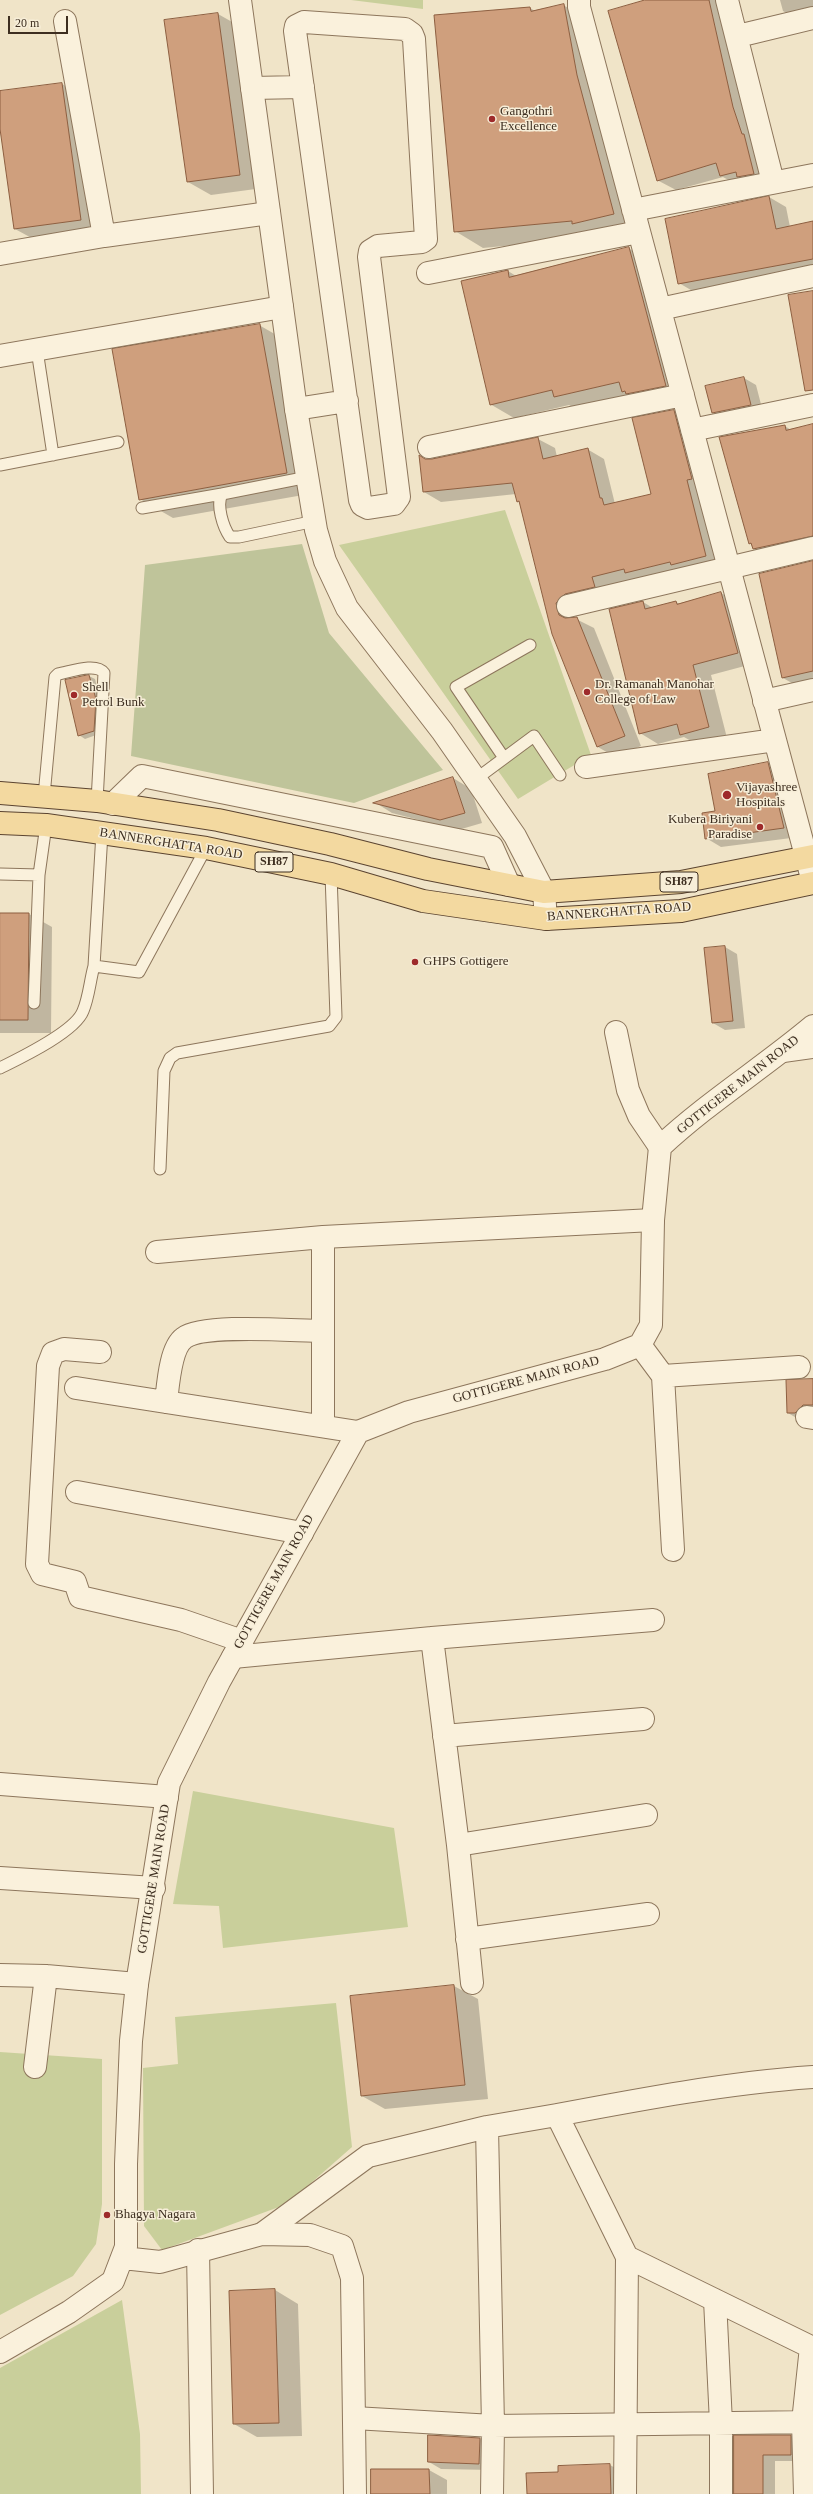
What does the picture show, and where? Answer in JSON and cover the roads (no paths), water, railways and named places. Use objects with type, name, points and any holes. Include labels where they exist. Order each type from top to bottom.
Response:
[{"type":"main road","name":"BANNERGHATTA ROAD","points":[[0,794],[44,796],[105,802],[225,822],[330,844],[428,869],[544,892],[681,882],[810,857]]},
{"type":"main road","name":"BANNERGHATTA ROAD","points":[[0,823],[46,825],[206,848],[331,874],[423,900],[546,918],[681,910],[813,882]]},
{"type":"street","points":[[240,0],[296,409],[315,521],[325,561],[347,608],[442,731],[515,836],[544,892],[546,918]]},
{"type":"street","points":[[579,0],[579,7],[764,701],[810,857],[813,882]]},
{"type":"street","points":[[727,0],[738,36],[773,182]]},
{"type":"street","points":[[738,36],[813,18]]},
{"type":"street","points":[[65,21],[104,236]]},
{"type":"street","points":[[299,23],[404,29],[412,34],[426,239],[422,242],[378,246],[370,251],[369,256],[399,497],[394,504],[368,508],[362,504],[303,87],[295,31],[299,23]]},
{"type":"street","points":[[252,88],[303,87]]},
{"type":"street","points":[[633,210],[813,175]]},
{"type":"street","points":[[0,254],[104,236],[269,214]]},
{"type":"street","points":[[428,273],[639,232]]},
{"type":"street","points":[[660,309],[813,276]]},
{"type":"street","points":[[0,356],[282,307]]},
{"type":"street","points":[[429,447],[683,395]]},
{"type":"street","points":[[296,409],[347,400]]},
{"type":"street","points":[[692,430],[813,405]]},
{"type":"street","points":[[568,606],[813,548]]},
{"type":"street","points":[[764,701],[813,690]]},
{"type":"street","points":[[586,767],[775,740]]},
{"type":"street","points":[[105,802],[142,776],[492,847],[510,885]]},
{"type":"street","name":"GOTTIGERE MAIN ROAD","points":[[660,1147],[720,1096],[783,1051],[813,1026]]},
{"type":"street","points":[[616,1032],[628,1090],[639,1116],[660,1147],[653,1220],[651,1325],[640,1346],[663,1376],[673,1550]]},
{"type":"street","points":[[783,1051],[813,1047]]},
{"type":"street","points":[[157,1252],[323,1237],[653,1220]]},
{"type":"street","points":[[323,1237],[323,1426]]},
{"type":"street","points":[[166,1402],[175,1350],[183,1338],[198,1332],[226,1330],[323,1331]]},
{"type":"street","name":"GOTTIGERE MAIN ROAD","points":[[0,2352],[69,2312],[113,2282],[123,2258],[126,2247],[126,2164],[131,2041],[138,1984],[169,1783],[237,1649],[358,1432],[409,1412],[605,1359],[640,1346]]},
{"type":"street","points":[[100,1352],[64,1349],[53,1353],[48,1366],[37,1564],[42,1574],[75,1582],[80,1597],[181,1620],[237,1649],[432,1638],[653,1620]]},
{"type":"street","points":[[663,1376],[798,1367]]},
{"type":"street","points":[[76,1388],[358,1432]]},
{"type":"street","points":[[77,1492],[302,1533]]},
{"type":"street","points":[[432,1638],[458,1845],[472,1983]]},
{"type":"street","points":[[444,1736],[643,1719]]},
{"type":"street","points":[[0,1784],[167,1797]]},
{"type":"street","points":[[458,1845],[646,1815]]},
{"type":"street","points":[[0,1878],[154,1888]]},
{"type":"street","points":[[467,1939],[648,1914]]},
{"type":"street","points":[[0,1975],[46,1976],[138,1984]]},
{"type":"street","points":[[35,2067],[46,1976]]},
{"type":"street","points":[[262,2234],[368,2156],[487,2127],[644,2098],[761,2081],[813,2077]]},
{"type":"street","points":[[557,2115],[628,2257],[625,2494]]},
{"type":"street","points":[[487,2127],[493,2426],[492,2494]]},
{"type":"street","points":[[123,2258],[160,2262],[198,2250],[262,2234],[310,2235],[342,2246],[352,2278],[355,2494]]},
{"type":"street","points":[[198,2250],[202,2494]]},
{"type":"street","points":[[628,2257],[812,2348],[805,2494]]},
{"type":"street","points":[[715,2300],[721,2423],[721,2494]]},
{"type":"street","points":[[354,2418],[493,2426],[808,2422]]},
{"type":"lane","points":[[37,350],[54,455]]},
{"type":"lane","points":[[0,465],[118,442]]},
{"type":"lane","points":[[142,508],[308,478]]},
{"type":"lane","points":[[222,494],[219,500],[224,530],[230,537],[239,537],[315,521]]},
{"type":"lane","points":[[504,758],[456,687],[530,645]]},
{"type":"lane","points":[[44,796],[55,677],[58,674],[95,667],[101,669],[104,673],[105,802]]},
{"type":"lane","points":[[476,779],[534,736],[560,775]]},
{"type":"lane","points":[[34,1003],[39,875],[46,825]]},
{"type":"lane","points":[[0,1068],[38,1049],[61,1034],[83,1012],[94,966],[102,833]]},
{"type":"lane","points":[[94,966],[139,972],[206,848]]},
{"type":"lane","points":[[0,874],[39,875]]},
{"type":"lane","points":[[160,1169],[164,1071],[170,1058],[178,1053],[321,1028],[328,1026],[336,1017],[331,874]]},
{"type":"place","name":"Gangothri Excellence","points":[[492,119]]},
{"type":"place","name":"Dr. Ramanah Manohar College of Law","points":[[587,692]]},
{"type":"place","name":"Shell Petrol Bunk","points":[[74,695]]},
{"type":"place","name":"Vijayashree Hospitals","points":[[727,795]]},
{"type":"place","name":"Kubera Biriyani Paradise","points":[[760,827]]},
{"type":"place","name":"GHPS Gottigere","points":[[415,962]]},
{"type":"place","name":"Bhagya Nagara","points":[[107,2215]]}]
